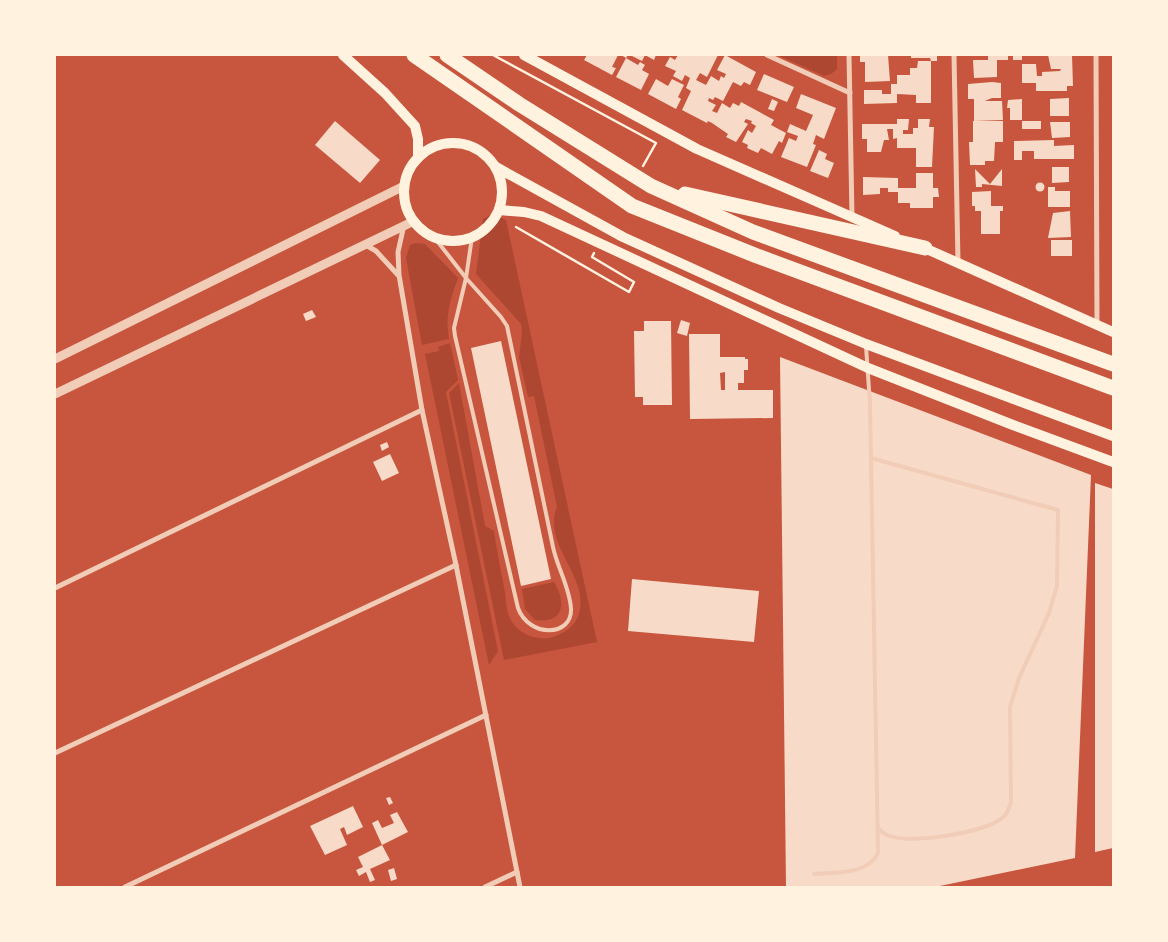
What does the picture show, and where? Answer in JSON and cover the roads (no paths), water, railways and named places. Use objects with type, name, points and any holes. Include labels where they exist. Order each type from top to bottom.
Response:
[{"type":"highway","points":[[414,55],[632,206],[756,256],[1113,388]]},
{"type":"highway","points":[[447,55],[519,104],[651,186],[752,232],[1113,364]]},
{"type":"highway","points":[[651,186],[850,233],[924,248]]},
{"type":"main road","points":[[343,55],[385,94],[415,126],[418,139],[418,158]]},
{"type":"main road","points":[[524,55],[697,149],[1113,331]]},
{"type":"main road","points":[[461,144],[474,148],[487,156],[496,167],[501,181],[502,195],[499,210],[492,223],[472,237],[449,241],[434,237],[409,223],[404,186],[409,171],[418,158],[438,146],[461,144]]},
{"type":"main road","points":[[496,167],[623,237],[779,308],[866,344],[1113,436]]},
{"type":"main road","points":[[499,210],[524,212],[540,216],[868,368],[1113,462]]},
{"type":"street","points":[[767,55],[850,93]]},
{"type":"street","points":[[850,55],[852,218]]},
{"type":"street","points":[[954,55],[958,264]]},
{"type":"street","points":[[1096,55],[1097,325]]},
{"type":"street","points":[[55,358],[404,186]]},
{"type":"street","points":[[55,394],[409,223]]},
{"type":"street","points":[[409,223],[398,252],[399,275],[422,410],[456,565],[520,887]]},
{"type":"street","points":[[364,244],[376,251],[399,275]]},
{"type":"street","points":[[55,588],[422,410]]},
{"type":"street","points":[[55,753],[456,565]]},
{"type":"street","points":[[125,887],[486,715]]},
{"type":"street","points":[[484,887],[517,872]]},
{"type":"lane","points":[[434,237],[466,278],[501,317],[506,326],[556,560],[571,607],[568,620],[557,628],[535,628],[522,618],[518,608],[454,328],[466,278],[472,237]]},
{"type":"lane","points":[[814,874],[863,868],[875,861],[878,853],[871,458],[866,344]]},
{"type":"lane","points":[[871,458],[1058,510],[1057,586],[1049,613],[1019,678],[1010,707],[1011,802],[1007,813],[992,824],[936,836],[904,839],[890,837],[878,827]]}]
